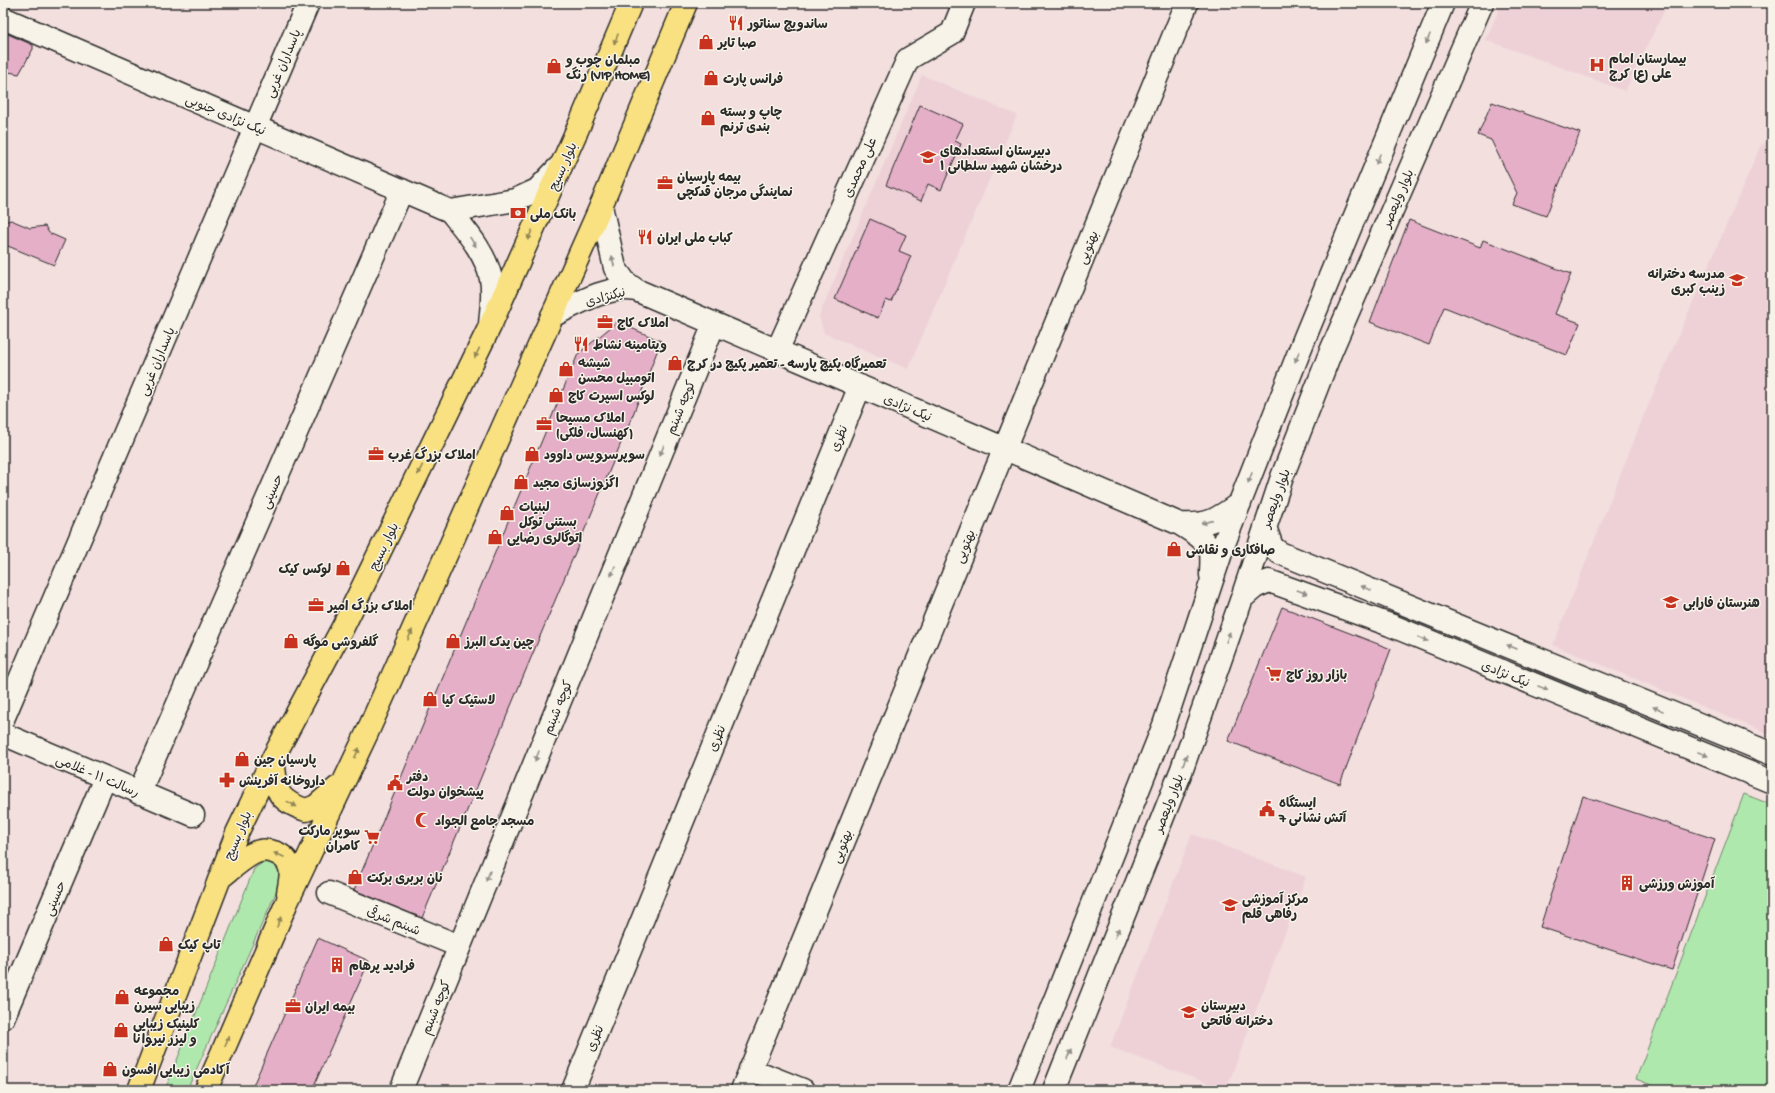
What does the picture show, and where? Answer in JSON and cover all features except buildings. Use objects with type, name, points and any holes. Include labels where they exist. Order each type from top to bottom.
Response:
[{"type":"main road","name":"بلوار بسیج","points":[[139,1090],[237,833],[273,758],[343,627],[490,326],[563,163],[631,3]]},
{"type":"main road","points":[[206,1090],[287,902],[344,782],[601,206],[686,3]]},
{"type":"main road","points":[[273,758],[280,795],[289,804],[306,810],[316,806],[344,782]]},
{"type":"main road","points":[[220,878],[252,853],[259,851],[276,852],[285,857],[291,869],[287,902]]},
{"type":"street","name":"پاسداران غربی","points":[[3,719],[308,3]]},
{"type":"street","name":"علی محمدی","points":[[777,351],[908,59],[952,33],[964,3]]},
{"type":"street","name":"بهتویی","points":[[742,1090],[1186,3]]},
{"type":"street","points":[[1019,1090],[1164,725],[1225,541],[1305,337],[1443,3]]},
{"type":"street","name":"بلوار ولیعصر","points":[[1054,1090],[1182,769],[1242,598],[1265,527],[1331,351],[1482,3]]},
{"type":"street","name":"نیک نژادی جنوبی","points":[[3,18],[450,211]]},
{"type":"street","points":[[490,326],[491,278],[482,255],[450,211],[515,200],[538,190],[563,163]]},
{"type":"street","name":"حسینی","points":[[139,793],[402,190]]},
{"type":"street","name":"نیکنژادی","points":[[601,206],[615,268],[625,282],[636,290]]},
{"type":"street","name":"نیکنژادی","points":[[552,316],[592,297],[626,288],[636,290]]},
{"type":"street","name":"نیک نژادی","points":[[636,290],[1180,524]]},
{"type":"street","points":[[1324,291],[1322,307],[1325,314],[1332,317],[1338,317],[1350,307]]},
{"type":"street","name":"کوچه شبنم","points":[[401,1090],[714,324]]},
{"type":"street","points":[[1305,337],[1317,327],[1324,327],[1330,332],[1331,351]]},
{"type":"street","name":"نظری","points":[[573,1090],[860,386]]},
{"type":"street","points":[[1180,524],[1196,525],[1209,523],[1240,503]]},
{"type":"street","points":[[1180,524],[1194,532],[1204,541],[1211,553],[1212,583]]},
{"type":"street","points":[[1242,598],[1255,587],[1270,581],[1266,571],[1267,563],[1272,557],[1280,553],[1272,547],[1265,527]]},
{"type":"street","name":"نیک نژادی","points":[[1280,553],[1772,754]]},
{"type":"street","name":"نیک نژادی","points":[[1270,581],[1390,625],[1772,782]]},
{"type":"street","points":[[1390,625],[1398,600]]},
{"type":"street","points":[[1673,742],[1681,718]]},
{"type":"street","name":"رسالت ۱۱ - غلامی","points":[[3,734],[193,816]]},
{"type":"street","name":"حسینی","points":[[3,1018],[105,778]]},
{"type":"street","points":[[1128,816],[1128,835],[1134,843],[1144,845],[1149,842],[1159,827]]},
{"type":"street","points":[[1110,862],[1123,850],[1134,851],[1142,858],[1140,876]]},
{"type":"street","name":"شبنم شرقی","points":[[329,893],[460,946]]},
{"type":"street","points":[[750,1069],[803,1090]]},
{"type":"shaded area","name":"بیمارستان امام علی (ع) کرج","points":[[1502,3],[1668,3],[1625,91],[1486,40]]},
{"type":"shaded area","points":[[922,75],[1017,115],[908,369],[824,333],[819,316]]},
{"type":"shaded area","name":"هنرستان فارابی","points":[[1772,140],[1772,735],[1553,645],[1644,415],[1761,145]]},
{"type":"shaded area","points":[[1192,834],[1306,877],[1226,1090],[1110,1047]]},
{"type":"green space","points":[[1744,794],[1772,805],[1772,1090],[1664,1090],[1636,1079]]},
{"type":"green space","points":[[271,862],[279,868],[283,877],[187,1090],[165,1090],[254,869],[262,863]]},
{"type":"place","name":"ساندویچ سناتور","points":[[736,23]]},
{"type":"place","name":"صبا تایر","points":[[706,42]]},
{"type":"place","name":"بیمارستان امام علی (ع) کرج","points":[[1597,65]]},
{"type":"place","name":"مبلمان چوب و رنگ (VIP HOME)","points":[[554,66]]},
{"type":"place","name":"فرانس پارت","points":[[711,78]]},
{"type":"place","name":"چاپ و بسته بندی ترنم","points":[[708,118]]},
{"type":"place","name":"دبیرستان استعدادهای درخشان شهید سلطانی ۱","points":[[928,157]]},
{"type":"place","name":"بیمه پارسیان نمایندگی مرجان قدکچی","points":[[665,183]]},
{"type":"place","name":"بانک ملی","points":[[518,213]]},
{"type":"place","name":"کباب ملی ایران","points":[[645,237]]},
{"type":"place","name":"مدرسه دخترانه زینب کبری","points":[[1737,280]]},
{"type":"place","name":"املاک کاج","points":[[605,322]]},
{"type":"place","name":"ویتامینه نشاط","points":[[581,344]]},
{"type":"place","name":"تعمیرگاه پکیج پارسه - تعمیر پکیج در کرج","points":[[675,363]]},
{"type":"place","name":"شیشه اتومبیل محسن","points":[[566,369]]},
{"type":"place","name":"لوکس اسپرت کاج","points":[[556,395]]},
{"type":"place","name":"املاک مسیحا (کهنسال، فلکی)","points":[[544,424]]},
{"type":"place","name":"املاک بزرگ غرب","points":[[376,454]]},
{"type":"place","name":"سوپرسرویس داوود","points":[[532,454]]},
{"type":"place","name":"اگزوزسازی مجید","points":[[521,482]]},
{"type":"place","name":"لبنیات بستنی توکل","points":[[507,513]]},
{"type":"place","name":"اتوگالری رضایی","points":[[495,537]]},
{"type":"place","name":"صافکاری و نقاشی","points":[[1174,549]]},
{"type":"place","name":"لوکس کیک","points":[[343,568]]},
{"type":"place","name":"هنرستان فارابی","points":[[1671,602]]},
{"type":"place","name":"املاک بزرگ امیر","points":[[316,605]]},
{"type":"place","name":"گلفروشی موگه","points":[[291,641]]},
{"type":"place","name":"چین یدک البرز","points":[[453,641]]},
{"type":"place","name":"بازار روز کاج","points":[[1274,674]]},
{"type":"place","name":"لاستیک کیا","points":[[430,699]]},
{"type":"place","name":"پارسیان جین","points":[[242,759]]},
{"type":"place","name":"داروخانه آفرینش","points":[[227,780]]},
{"type":"place","name":"دفتر پیشخوان دولت","points":[[395,783]]},
{"type":"place","name":"ایستگاه آتش نشانی 7","points":[[1267,809]]},
{"type":"place","name":"مسجد جامع الجواد","points":[[423,820]]},
{"type":"place","name":"سوپر مارکت کامران","points":[[372,837]]},
{"type":"place","name":"نان بربری برکت","points":[[355,877]]},
{"type":"place","name":"آموزش ورزشی","points":[[1627,883]]},
{"type":"place","name":"مرکز آموزشی رفاهی قلم","points":[[1230,905]]},
{"type":"place","name":"تاپ کیک","points":[[166,944]]},
{"type":"place","name":"فرادید پرهام","points":[[337,965]]},
{"type":"place","name":"مجموعه زیبایی سیرن","points":[[122,997]]},
{"type":"place","name":"بیمه ایران","points":[[293,1006]]},
{"type":"place","name":"دبیرستان دخترانه فاتحی","points":[[1189,1012]]},
{"type":"place","name":"کلینیک زیبایی و لیزر نیروانا","points":[[121,1030]]},
{"type":"place","name":"آکادمی زیبایی افسون","points":[[110,1069]]}]
